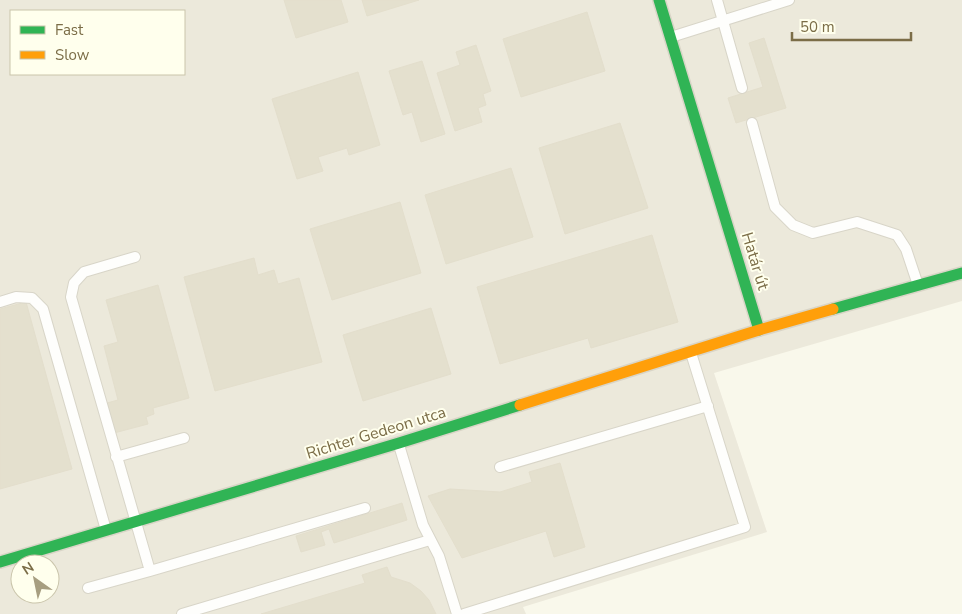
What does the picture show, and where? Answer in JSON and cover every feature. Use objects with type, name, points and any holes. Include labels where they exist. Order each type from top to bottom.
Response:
[{"type":"street","name":"Határ út","points":[[659,0],[759,330]]},
{"type":"street","points":[[759,330],[962,273]]},
{"type":"street","name":"Richter Gedeon utca","points":[[0,562],[399,443],[759,330]]},
{"type":"lane","points":[[717,0],[742,88]]},
{"type":"lane","points":[[670,37],[789,0]]},
{"type":"lane","points":[[752,123],[775,207],[793,225],[813,233],[857,222],[897,235],[906,249],[919,286]]},
{"type":"lane","points":[[135,257],[84,272],[74,283],[71,297],[150,571]]},
{"type":"lane","points":[[0,302],[16,297],[32,298],[43,309],[106,531]]},
{"type":"lane","points":[[464,614],[745,527],[691,352]]},
{"type":"lane","points":[[500,467],[708,406]]},
{"type":"lane","points":[[116,457],[184,438]]},
{"type":"lane","points":[[399,443],[422,525],[439,556],[457,614]]},
{"type":"lane","points":[[88,588],[365,508]]},
{"type":"lane","points":[[182,614],[430,540]]},
{"type":"shaded area","points":[[0,0],[962,0],[962,301],[714,373],[767,532],[523,607],[526,614],[0,614]]},
{"type":"building","points":[[284,0],[341,0],[348,22],[296,38]]},
{"type":"building","points":[[362,0],[419,0],[367,16]]},
{"type":"building","points":[[587,12],[605,71],[521,97],[503,39]]},
{"type":"building","points":[[764,38],[786,108],[736,123],[728,98],[763,87],[749,43]]},
{"type":"building","points":[[476,45],[491,91],[483,94],[486,105],[478,108],[482,122],[455,131],[437,73],[460,65],[456,52]]},
{"type":"building","points":[[422,61],[445,134],[421,142],[412,112],[403,115],[389,71]]},
{"type":"building","points":[[358,72],[380,145],[349,155],[347,148],[318,157],[323,171],[297,179],[272,99]]},
{"type":"building","points":[[620,123],[648,208],[565,234],[539,148]]},
{"type":"building","points":[[511,168],[533,237],[446,264],[425,195]]},
{"type":"building","points":[[400,202],[421,273],[332,300],[310,229]]},
{"type":"building","points":[[652,235],[678,322],[591,348],[588,338],[500,364],[477,287]]},
{"type":"building","points":[[254,258],[258,275],[274,270],[278,284],[299,278],[322,362],[215,391],[184,277]]},
{"type":"building","points":[[158,285],[189,398],[153,408],[154,414],[146,417],[148,424],[114,433],[107,403],[118,400],[104,346],[118,342],[106,300]]},
{"type":"building","points":[[26,302],[72,469],[0,489],[0,309]]},
{"type":"building","points":[[431,308],[451,374],[363,401],[343,335]]},
{"type":"building","points":[[560,463],[585,547],[554,557],[546,531],[462,558],[428,496],[450,489],[500,492],[532,482],[529,472]]},
{"type":"building","points":[[402,503],[407,520],[334,543],[329,529],[321,532],[325,545],[301,552],[296,536]]},
{"type":"building","points":[[387,567],[391,577],[410,583],[421,591],[429,600],[436,614],[261,614],[365,583],[362,575]]},
{"type":"traffic: fast","points":[[659,0],[759,330]]},
{"type":"traffic: fast","points":[[833,309],[962,273]]},
{"type":"traffic: fast","points":[[0,562],[520,405]]},
{"type":"traffic: slow","points":[[520,405],[759,330],[833,309]]}]
